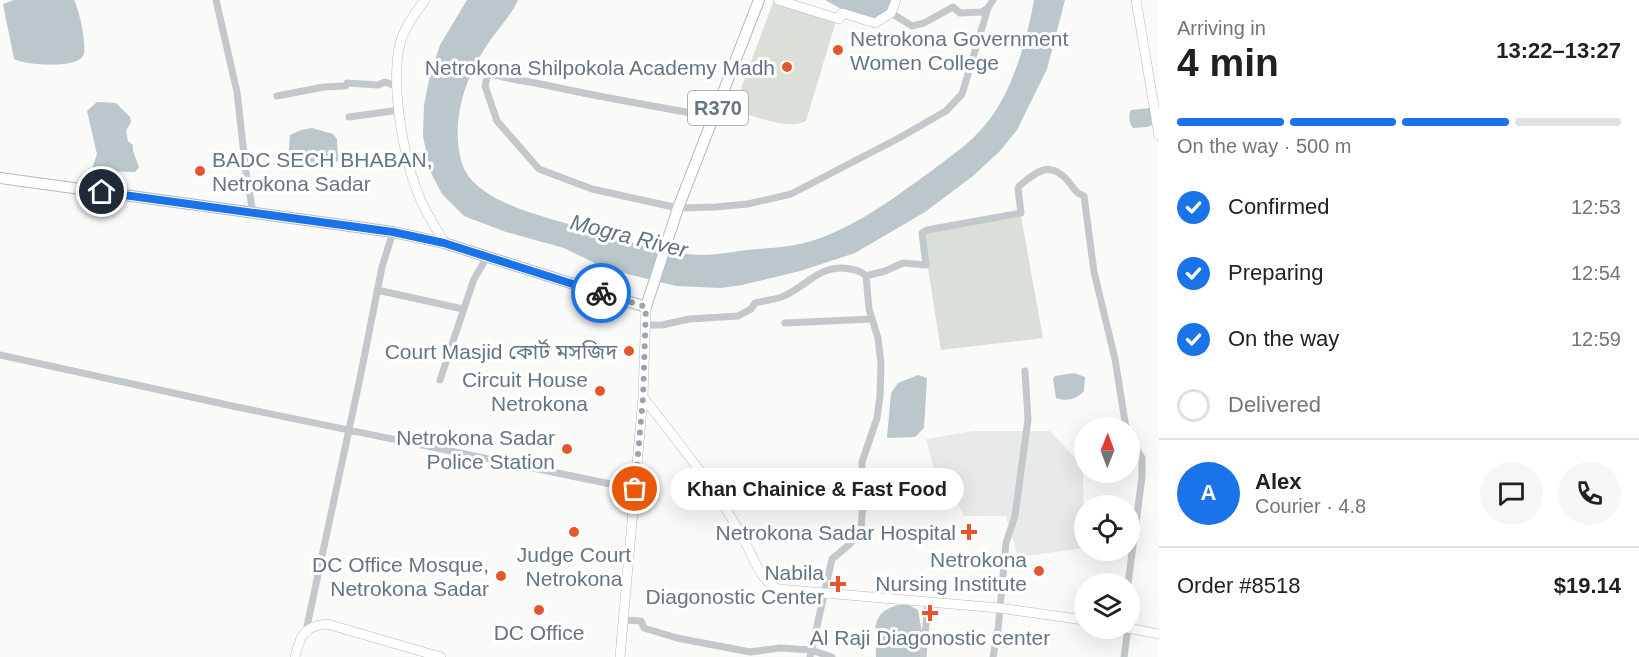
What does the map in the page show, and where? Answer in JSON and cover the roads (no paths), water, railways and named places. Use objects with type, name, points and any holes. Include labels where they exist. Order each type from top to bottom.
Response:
[{"type":"main road","name":"R370","points":[[646,307],[677,212],[759,0]]},
{"type":"main road","points":[[0,178],[393,232],[444,243],[646,307]]},
{"type":"street","points":[[216,0],[237,92],[253,213]]},
{"type":"street","points":[[425,0],[410,21],[400,42],[396,64],[396,86],[409,163],[422,203],[444,243]]},
{"type":"street","points":[[778,0],[839,19],[842,14],[875,23],[891,13],[896,0]]},
{"type":"street","points":[[488,73],[485,86],[497,121],[540,169],[592,189],[677,212],[748,204],[790,194],[946,111],[962,94],[988,8],[993,0]]},
{"type":"street","points":[[1136,0],[1159,136]]},
{"type":"street","points":[[891,13],[912,26],[924,23],[953,6],[960,13],[982,12],[988,8]]},
{"type":"street","points":[[482,64],[488,73],[561,90],[714,117]]},
{"type":"street","points":[[277,96],[324,87],[346,86],[348,83],[378,85],[385,82],[396,86]]},
{"type":"street","points":[[349,117],[399,110]]},
{"type":"street","points":[[866,276],[903,263],[926,265],[922,233],[927,230],[1021,213],[1019,186],[1038,171],[1054,171],[1065,178],[1077,195],[1084,196],[1094,272],[1115,359],[1124,417]]},
{"type":"street","points":[[306,631],[382,267],[393,232]]},
{"type":"street","points":[[440,380],[474,279],[487,257]]},
{"type":"street","points":[[644,325],[738,316],[751,309],[755,303],[787,295],[803,283],[832,268],[841,267],[854,270],[866,276],[881,364],[877,418],[862,462],[864,489],[861,530],[850,544],[832,559],[811,653]]},
{"type":"street","points":[[377,290],[463,309]]},
{"type":"street","points":[[620,657],[643,397],[646,307]]},
{"type":"street","points":[[784,323],[872,319]]},
{"type":"street","points":[[0,355],[635,489]]},
{"type":"street","points":[[993,657],[998,630],[1006,543],[1015,516],[1028,419],[1025,370]]},
{"type":"street","points":[[643,397],[735,522],[767,581],[778,589],[999,608],[1074,619]]},
{"type":"street","points":[[1129,573],[1142,477],[1140,455]]},
{"type":"street","points":[[923,657],[928,603]]},
{"type":"street","points":[[624,620],[641,621],[644,628],[677,638],[750,652],[780,648],[832,657]]},
{"type":"street","points":[[295,657],[300,637],[306,631],[327,624],[441,657]]},
{"type":"street","points":[[1140,630],[1159,634]]},
{"type":"street","points":[[1124,657],[1126,639]]},
{"type":"place","name":"Netrokona Government Women College","points":[[838,50]]},
{"type":"place","name":"Netrokona Shilpokola Academy Madh","points":[[787,67]]},
{"type":"place","name":"BADC SECH BHABAN, Netrokona Sadar","points":[[200,171]]},
{"type":"place","name":"Court Masjid কোর্ট মসজিদ","points":[[629,351]]},
{"type":"place","name":"Circuit House Netrokona","points":[[600,391]]},
{"type":"place","name":"Netrokona Sadar Police Station","points":[[567,449]]},
{"type":"place","name":"Khan Chainice & Fast Food","points":[[635,489]]},
{"type":"place","name":"Judge Court Netrokona","points":[[574,532]]},
{"type":"place","name":"Netrokona Sadar Hospital","points":[[969,532]]},
{"type":"place","name":"Netrokona Nursing Institute","points":[[1039,571]]},
{"type":"place","name":"DC Office Mosque, Netrokona Sadar","points":[[501,576]]},
{"type":"place","name":"Nabila Diagonostic Center","points":[[838,584]]},
{"type":"place","name":"DC Office","points":[[539,610]]},
{"type":"place","name":"Al Raji Diagonostic center","points":[[930,613]]},
{"type":"water label","name":"Mogra River","points":[[629,236]]}]
